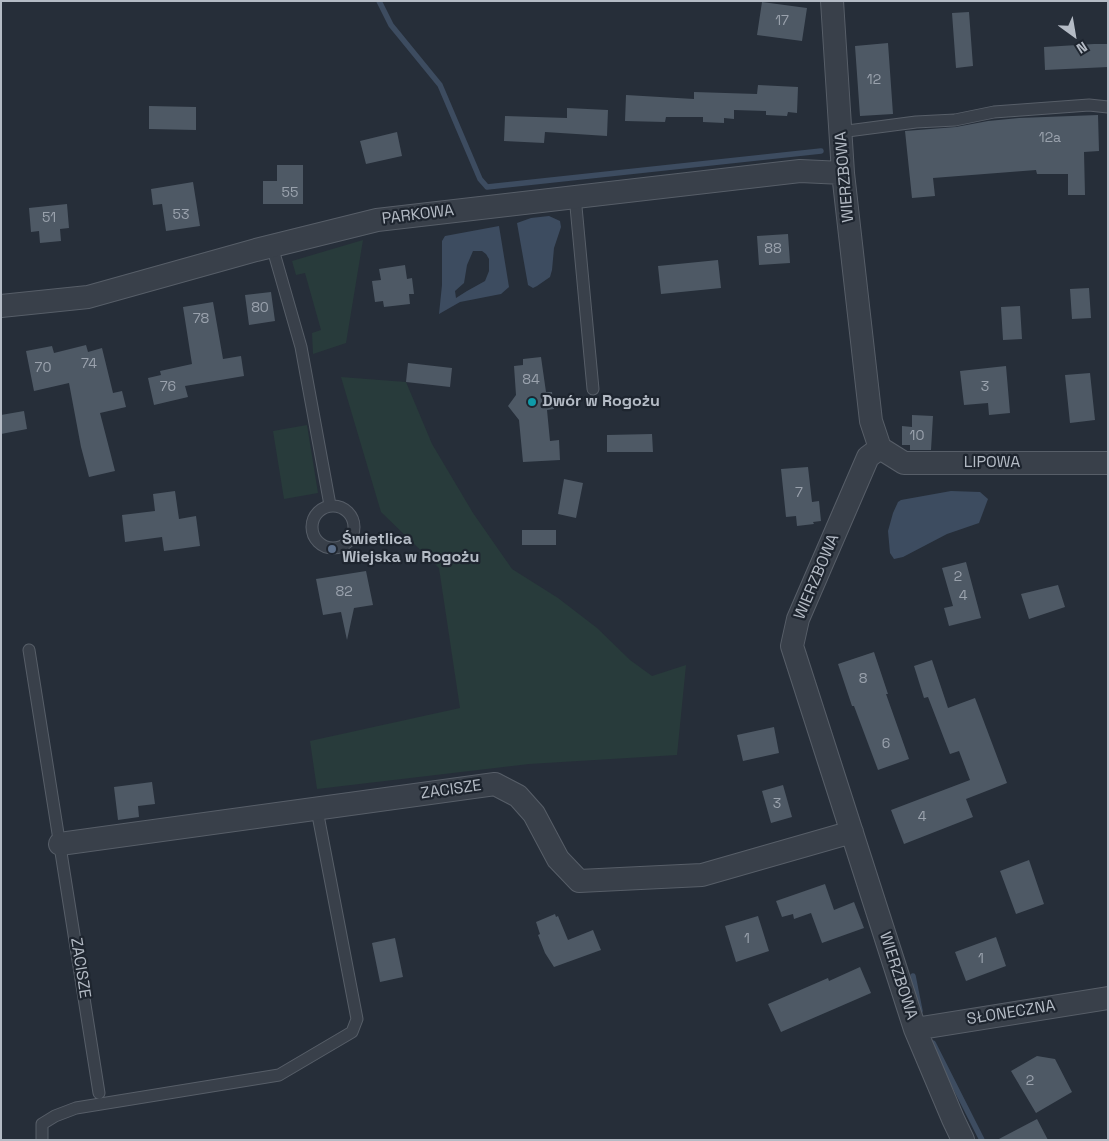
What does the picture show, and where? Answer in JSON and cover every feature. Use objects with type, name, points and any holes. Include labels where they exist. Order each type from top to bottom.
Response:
[{"type":"street","name":"WIERZBOWA","points":[[832,1],[843,173],[871,421],[880,448],[868,457],[798,619],[792,646],[914,1029],[964,1140]]},
{"type":"street","name":"PARKOWA","points":[[1,306],[88,297],[272,246],[377,220],[800,171],[843,173]]},
{"type":"street","name":"LIPOWA","points":[[880,448],[904,462],[1108,463]]},
{"type":"street","name":"ZACISZE","points":[[60,844],[496,784],[518,796],[534,814],[558,859],[579,881],[702,875],[852,832]]},
{"type":"street","name":"SŁONECZNA","points":[[914,1029],[1108,998]]},
{"type":"lane","points":[[840,132],[916,122],[955,120],[994,112],[1089,105],[1108,107]]},
{"type":"lane","points":[[575,196],[593,389]]},
{"type":"lane","points":[[272,246],[301,347],[330,506]]},
{"type":"lane","name":"ZACISZE","points":[[29,650],[99,1092]]},
{"type":"lane","points":[[42,1140],[42,1124],[55,1116],[76,1108],[279,1075],[352,1032],[357,1019],[318,810]]},
{"type":"shaded area","points":[[363,240],[346,343],[313,354],[312,333],[321,330],[305,273],[296,275],[292,261]]},
{"type":"shaded area","points":[[341,377],[406,382],[432,444],[473,513],[512,569],[558,598],[597,628],[630,660],[652,676],[686,665],[677,755],[529,764],[317,789],[310,741],[460,708],[439,568],[381,512]]},
{"type":"shaded area","points":[[307,425],[318,493],[284,499],[273,431]]},
{"type":"water","points":[[549,216],[560,221],[561,227],[554,248],[552,270],[550,277],[533,288],[528,285],[517,223],[531,218]]},
{"type":"water","points":[[499,226],[509,287],[501,294],[460,302],[439,314],[442,285],[442,241],[445,236]],"holes":[[[473,251],[482,251],[489,259],[489,271],[485,281],[456,298],[455,291],[464,283],[467,265]]]},
{"type":"water","points":[[951,491],[980,492],[988,499],[979,523],[947,534],[903,557],[894,559],[890,553],[888,531],[898,502]]},
{"type":"building","points":[[762,2],[807,8],[802,41],[757,35]]},
{"type":"building","points":[[969,12],[973,66],[956,68],[952,13]]},
{"type":"building","points":[[888,43],[893,114],[860,116],[855,46]]},
{"type":"building","points":[[1108,44],[1108,67],[1045,70],[1044,47]]},
{"type":"building","points":[[758,85],[798,87],[797,113],[788,112],[787,116],[766,115],[766,111],[734,110],[734,119],[724,118],[724,123],[703,122],[703,117],[666,117],[665,122],[625,121],[626,95],[694,99],[694,92],[757,94]]},
{"type":"building","points":[[149,106],[196,107],[196,130],[149,129]]},
{"type":"building","points":[[567,108],[608,110],[607,136],[545,132],[544,143],[504,141],[505,116],[567,118]]},
{"type":"building","points":[[1098,115],[1099,151],[1084,152],[1085,195],[1068,195],[1068,174],[1037,174],[1036,170],[933,178],[935,196],[912,198],[905,131],[956,127],[1019,118]]},
{"type":"building","points":[[397,132],[402,156],[366,164],[360,141]]},
{"type":"building","points":[[277,165],[303,165],[303,204],[263,204],[263,181],[277,181]]},
{"type":"building","points":[[193,182],[200,226],[166,231],[162,204],[153,205],[151,189]]},
{"type":"building","points":[[67,204],[69,228],[60,229],[61,241],[40,243],[39,231],[31,232],[29,208]]},
{"type":"building","points":[[788,234],[790,263],[759,265],[757,236]]},
{"type":"building","points":[[718,260],[721,288],[661,294],[658,266]]},
{"type":"building","points":[[405,265],[407,279],[412,278],[414,294],[409,294],[410,304],[384,307],[383,301],[375,302],[372,281],[381,280],[379,269]]},
{"type":"building","points":[[1089,288],[1091,318],[1072,319],[1070,289]]},
{"type":"building","points":[[271,292],[275,321],[249,325],[245,295]]},
{"type":"building","points":[[213,302],[223,359],[241,356],[244,376],[185,386],[188,397],[154,405],[148,378],[161,375],[160,371],[192,364],[183,307]]},
{"type":"building","points":[[1020,306],[1022,339],[1003,340],[1001,307]]},
{"type":"building","points":[[86,345],[88,352],[102,348],[113,393],[122,391],[126,407],[100,413],[115,471],[89,477],[81,447],[69,383],[34,391],[26,351],[52,346],[54,353]]},
{"type":"building","name":"Dwór w Rogożu","points":[[541,357],[546,392],[552,392],[554,409],[547,410],[550,441],[559,440],[560,460],[523,462],[519,420],[508,406],[516,395],[514,366],[523,365],[523,359]]},
{"type":"building","points":[[408,363],[452,368],[450,387],[406,382]]},
{"type":"building","points":[[1006,366],[1010,413],[989,415],[988,403],[964,405],[960,371]]},
{"type":"building","points":[[1090,373],[1095,420],[1070,423],[1065,375]]},
{"type":"building","points":[[24,411],[27,429],[1,434],[1,415]]},
{"type":"building","points":[[912,415],[933,416],[931,450],[910,450],[910,445],[902,445],[902,426],[912,427]]},
{"type":"building","points":[[652,434],[653,452],[607,452],[607,435]]},
{"type":"building","points":[[808,467],[812,502],[819,501],[821,521],[813,522],[814,524],[797,526],[796,516],[786,517],[781,469]]},
{"type":"building","points":[[564,479],[583,483],[576,518],[558,514]]},
{"type":"building","points":[[175,491],[179,519],[196,516],[200,546],[164,551],[162,537],[125,542],[122,515],[155,511],[153,494]]},
{"type":"building","points":[[522,530],[556,530],[556,545],[522,545]]},
{"type":"building","points":[[966,562],[981,618],[949,626],[944,608],[953,606],[942,568]]},
{"type":"building","points":[[366,571],[373,605],[354,608],[347,640],[341,612],[323,615],[316,579]]},
{"type":"building","points":[[1058,585],[1065,607],[1029,619],[1021,594]]},
{"type":"building","points":[[874,652],[888,694],[886,694],[909,759],[878,770],[854,706],[852,706],[838,664]]},
{"type":"building","points":[[932,660],[948,708],[975,698],[1007,783],[966,799],[973,817],[904,844],[891,810],[970,780],[959,751],[950,754],[928,697],[924,698],[914,666]]},
{"type":"building","points":[[774,727],[779,753],[743,761],[737,735]]},
{"type":"building","points":[[152,782],[155,804],[138,806],[139,817],[118,820],[114,787]]},
{"type":"building","points":[[783,785],[792,817],[771,823],[762,791]]},
{"type":"building","points":[[1029,860],[1044,904],[1016,914],[1000,871]]},
{"type":"building","points":[[825,884],[834,910],[854,902],[864,928],[822,943],[811,913],[794,919],[793,914],[782,917],[776,901]]},
{"type":"building","points":[[555,914],[556,917],[558,916],[568,940],[593,930],[601,950],[554,967],[545,953],[538,935],[540,934],[536,922]]},
{"type":"building","points":[[758,916],[769,951],[736,962],[725,926]]},
{"type":"building","points":[[996,937],[1006,966],[966,981],[955,952]]},
{"type":"building","points":[[395,938],[403,977],[380,982],[372,943]]},
{"type":"building","points":[[860,967],[871,993],[781,1032],[768,1004],[828,978],[829,981]]},
{"type":"building","points":[[1037,1056],[1055,1059],[1072,1092],[1036,1113],[1011,1071]]},
{"type":"building","points":[[1037,1119],[1048,1140],[997,1140]]},
{"type":"waterway","points":[[379,1],[391,25],[440,85],[480,179],[487,187],[821,151]]},
{"type":"waterway","points":[[913,976],[920,1011]]},
{"type":"waterway","points":[[933,1043],[982,1140]]},
{"type":"place","name":"Dwór w Rogożu","points":[[532,402]]},
{"type":"place","name":"Świetlica Wiejska w Rogożu","points":[[332,549]]}]
